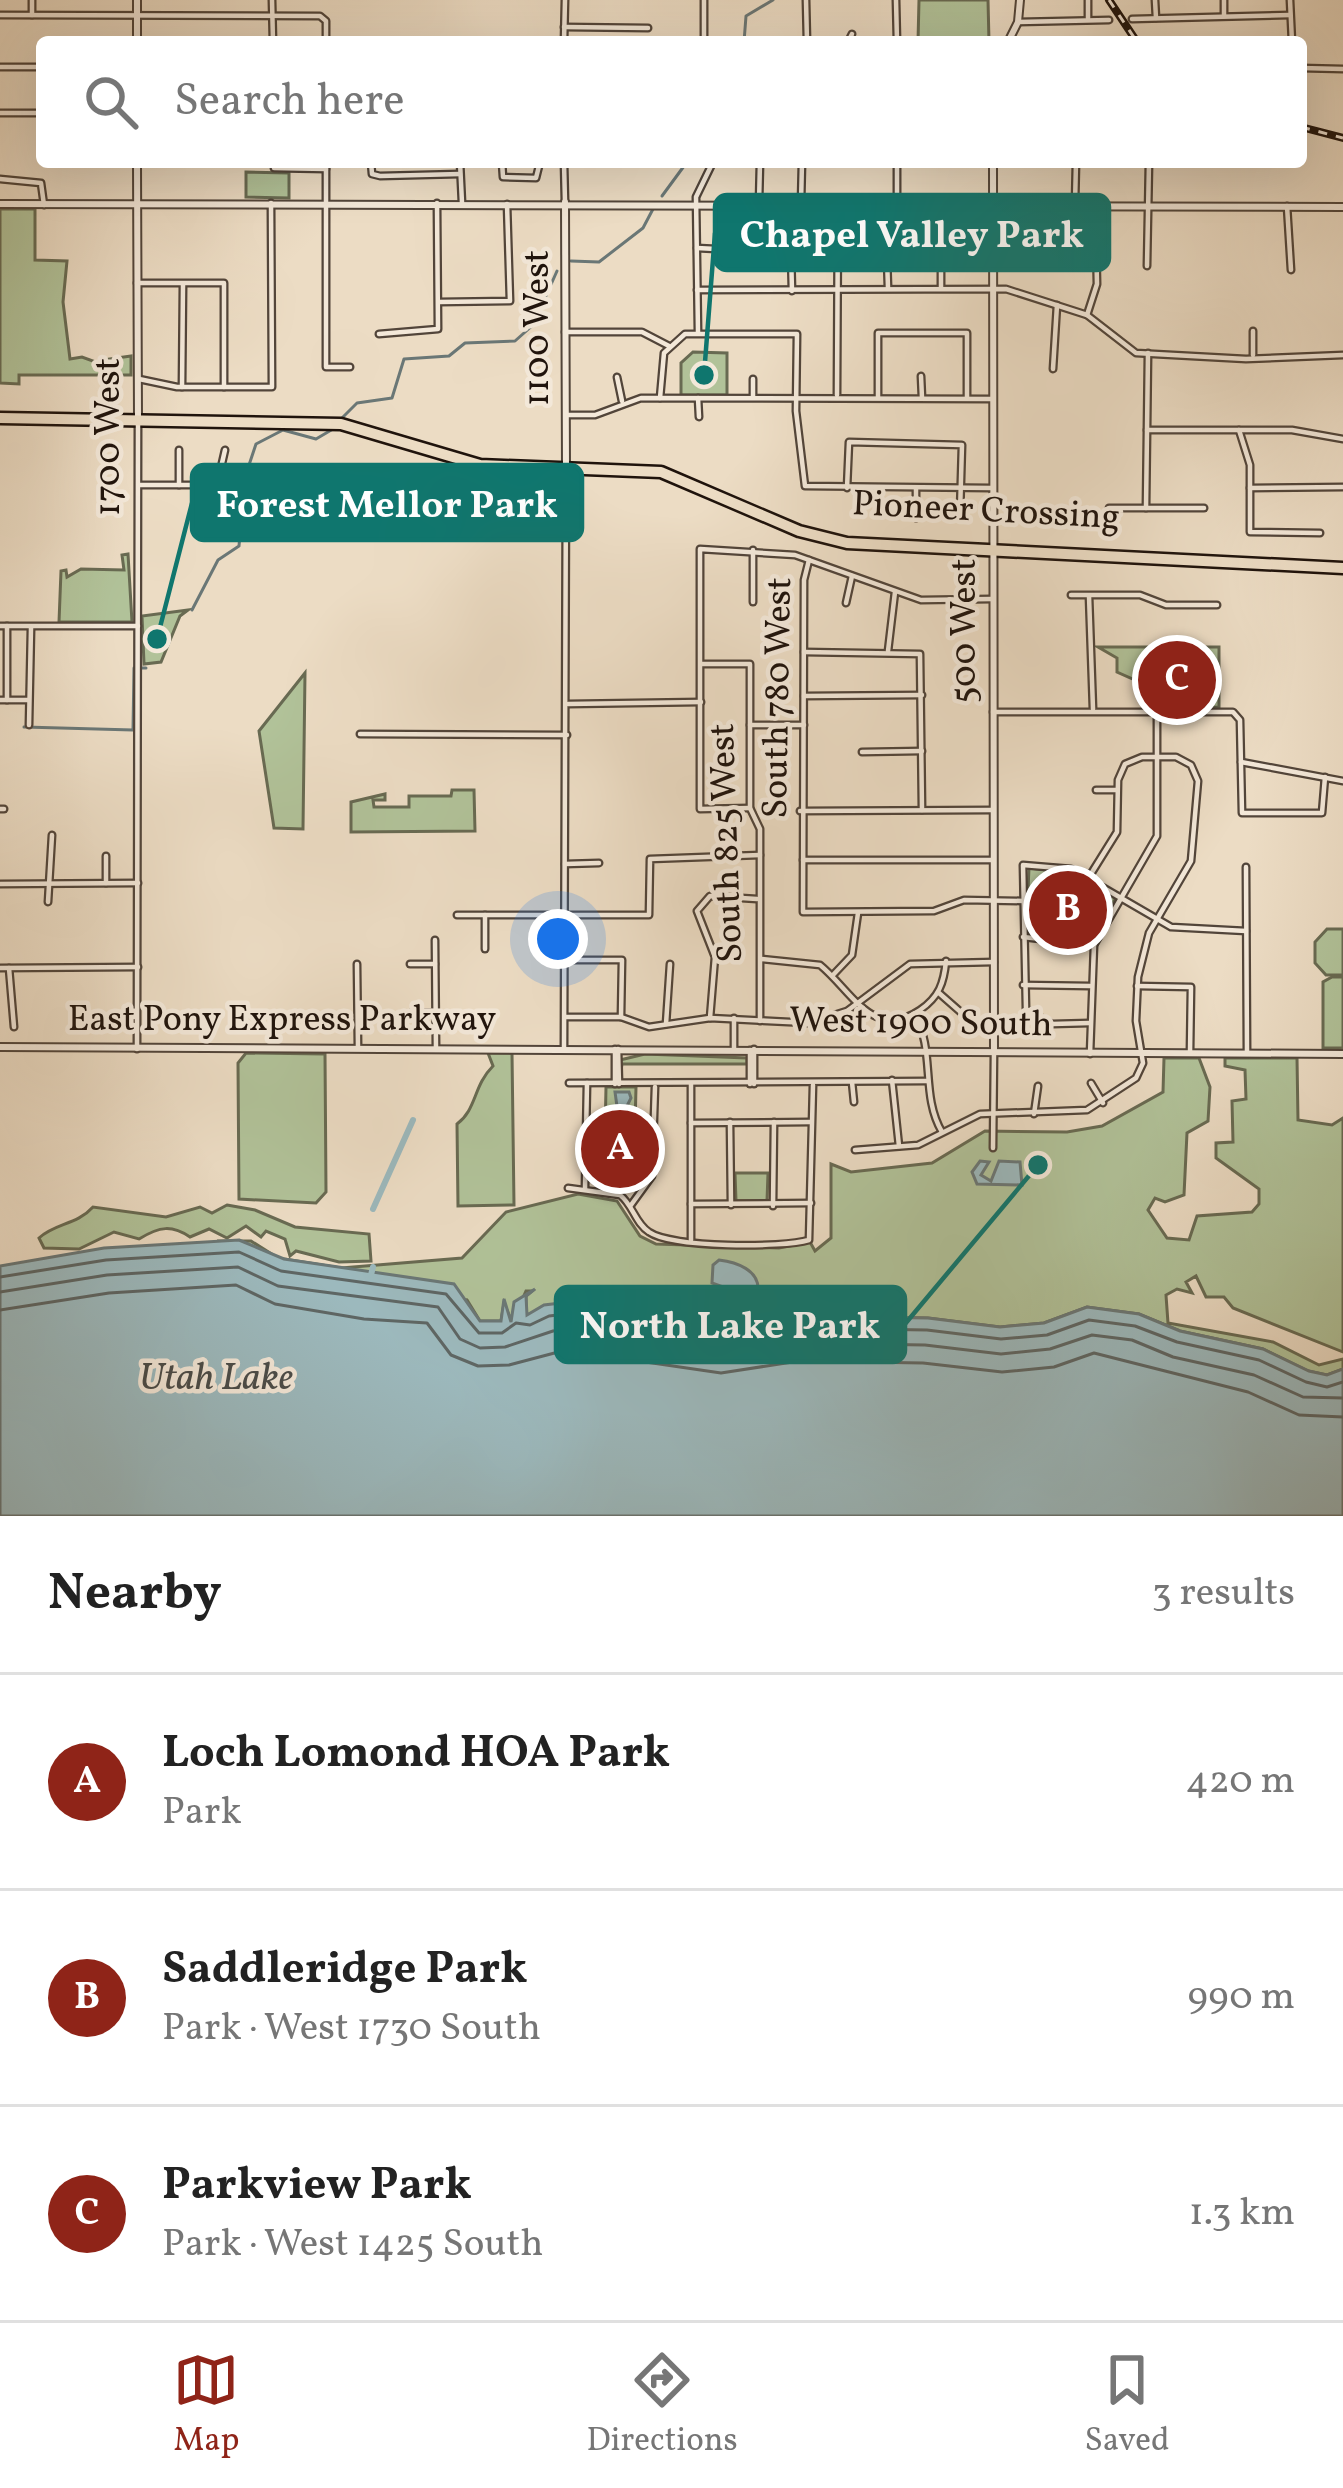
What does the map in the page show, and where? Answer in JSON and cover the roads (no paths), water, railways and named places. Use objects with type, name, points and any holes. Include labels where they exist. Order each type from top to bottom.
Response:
[{"type":"highway","name":"Pioneer Crossing","points":[[0,415],[339,421],[482,459],[661,472],[799,531],[847,543],[992,545],[1343,565]]},
{"type":"street","points":[[32,0],[32,15]]},
{"type":"street","points":[[136,0],[137,36]]},
{"type":"street","points":[[272,0],[273,36]]},
{"type":"street","points":[[564,36],[565,0]]},
{"type":"street","points":[[704,0],[704,36]]},
{"type":"street","points":[[806,0],[807,36]]},
{"type":"street","points":[[896,0],[898,36]]},
{"type":"street","points":[[1011,36],[1020,0]]},
{"type":"street","points":[[1088,0],[1088,21]]},
{"type":"street","points":[[1155,0],[1156,18]]},
{"type":"street","points":[[1224,0],[1224,16]]},
{"type":"street","points":[[1290,0],[1292,36]]},
{"type":"street","points":[[0,15],[325,17],[326,36]]},
{"type":"street","points":[[1132,19],[1291,15]]},
{"type":"street","points":[[1018,22],[1109,20]]},
{"type":"street","points":[[565,27],[648,28]]},
{"type":"street","points":[[0,67],[36,67]]},
{"type":"street","points":[[1307,68],[1343,70]]},
{"type":"street","points":[[0,113],[36,113]]},
{"type":"street","name":"1700 West","points":[[137,168],[137,1049]]},
{"type":"street","points":[[326,168],[326,367],[350,367]]},
{"type":"street","points":[[372,168],[372,174],[460,174]]},
{"type":"street","points":[[460,168],[461,203]]},
{"type":"street","points":[[502,168],[503,177],[539,177],[540,168]]},
{"type":"street","name":"1100 West","points":[[564,1050],[567,627],[566,494],[561,465],[566,415],[565,168]]},
{"type":"street","points":[[698,332],[696,204],[711,168]]},
{"type":"street","points":[[759,203],[760,168]]},
{"type":"street","points":[[801,203],[802,168]]},
{"type":"street","points":[[897,168],[897,203]]},
{"type":"street","points":[[992,204],[993,168]]},
{"type":"street","points":[[1076,168],[1076,204]]},
{"type":"street","points":[[1147,266],[1148,168]]},
{"type":"street","points":[[0,179],[41,183],[44,205]]},
{"type":"street","points":[[137,379],[182,387],[272,387],[271,203]]},
{"type":"street","points":[[379,334],[437,331],[437,203]]},
{"type":"street","points":[[439,302],[510,301],[507,203]]},
{"type":"street","points":[[837,397],[838,203]]},
{"type":"street","points":[[0,204],[1343,207]]},
{"type":"street","name":"500 West","points":[[992,204],[994,1052]]},
{"type":"street","points":[[1287,206],[1291,270]]},
{"type":"street","points":[[1088,315],[1097,284],[1096,240]]},
{"type":"street","points":[[698,248],[791,253],[792,293]]},
{"type":"street","points":[[941,256],[941,289]]},
{"type":"street","points":[[887,258],[888,289]]},
{"type":"street","points":[[182,387],[183,283]]},
{"type":"street","points":[[137,284],[224,283],[224,387]]},
{"type":"street","points":[[698,290],[992,289],[1088,315],[1125,348],[1148,353],[1253,358],[1343,355]]},
{"type":"street","points":[[1053,368],[1057,305]]},
{"type":"street","points":[[1253,331],[1253,358]]},
{"type":"street","points":[[566,332],[642,332],[669,346]]},
{"type":"street","points":[[660,398],[660,367],[669,346],[698,332],[797,334],[796,397],[805,486],[992,488]]},
{"type":"street","points":[[878,398],[878,333],[967,333],[967,398]]},
{"type":"street","points":[[1146,508],[1148,353]]},
{"type":"street","points":[[921,376],[922,398]]},
{"type":"street","points":[[617,377],[622,401]]},
{"type":"street","points":[[753,379],[753,398]]},
{"type":"street","points":[[566,415],[596,415],[622,401],[660,398],[992,399]]},
{"type":"street","points":[[698,398],[698,418]]},
{"type":"street","points":[[1147,430],[1297,430],[1343,439]]},
{"type":"street","points":[[1239,430],[1250,488],[1250,532],[1320,532]]},
{"type":"street","points":[[847,488],[847,443],[962,445],[960,513]]},
{"type":"street","points":[[138,485],[217,485],[225,449]]},
{"type":"street","points":[[178,450],[179,485]]},
{"type":"street","points":[[1250,488],[1343,487]]},
{"type":"street","points":[[916,488],[916,518]]},
{"type":"street","points":[[1109,508],[1204,508]]},
{"type":"street","points":[[750,808],[700,809],[700,549],[753,550],[809,560],[895,592],[934,601],[992,599]]},
{"type":"street","points":[[753,550],[753,602]]},
{"type":"street","name":"South 780 West","points":[[809,560],[804,585],[800,811],[803,912],[857,913]]},
{"type":"street","points":[[846,603],[852,576]]},
{"type":"street","points":[[888,652],[895,592]]},
{"type":"street","points":[[1071,595],[1217,604]]},
{"type":"street","points":[[1089,596],[1093,711]]},
{"type":"street","points":[[28,700],[4,700],[4,626],[139,626]]},
{"type":"street","points":[[29,724],[31,626]]},
{"type":"street","points":[[804,652],[920,653],[922,810]]},
{"type":"street","name":"South 825 West","points":[[701,664],[750,664],[750,808],[760,829],[760,1021]]},
{"type":"street","points":[[804,696],[922,695]]},
{"type":"street","points":[[567,704],[701,702]]},
{"type":"street","points":[[1090,1054],[1094,945],[1155,844],[1157,710]]},
{"type":"street","points":[[993,712],[1233,712],[1240,720],[1243,813],[1322,813],[1325,777]]},
{"type":"street","points":[[751,725],[804,725]]},
{"type":"street","points":[[360,734],[567,735]]},
{"type":"street","points":[[862,752],[922,752]]},
{"type":"street","points":[[855,1150],[925,1142],[980,1114],[1070,1114],[1132,1084],[1143,1054],[1136,1021],[1146,940],[1187,871],[1197,842],[1198,781],[1191,765],[1176,757],[1125,764],[1118,790],[1117,832],[1089,877]]},
{"type":"street","points":[[1241,762],[1343,781]]},
{"type":"street","points":[[1096,790],[1118,790]]},
{"type":"street","points":[[800,811],[993,810]]},
{"type":"street","points":[[48,902],[52,835]]},
{"type":"street","points":[[457,915],[650,914],[650,859],[760,855]]},
{"type":"street","points":[[106,856],[106,884]]},
{"type":"street","points":[[803,860],[994,860]]},
{"type":"street","points":[[565,864],[599,863]]},
{"type":"street","points":[[1090,1024],[1052,1024],[1030,1015],[1024,985],[1023,865],[1054,864],[1089,877],[1158,920],[1187,931],[1246,931]]},
{"type":"street","points":[[1246,867],[1247,1053]]},
{"type":"street","points":[[0,884],[138,883]]},
{"type":"street","points":[[710,1018],[716,968],[697,921],[703,902],[710,896],[757,899]]},
{"type":"street","points":[[833,975],[852,955],[857,913],[934,911],[964,900],[1024,901]]},
{"type":"street","points":[[485,915],[485,949]]},
{"type":"street","points":[[1023,938],[1094,945]]},
{"type":"street","points":[[435,940],[436,1049]]},
{"type":"street","points":[[761,958],[806,960],[833,975],[868,1014],[890,1021],[914,1014],[939,993],[946,961]]},
{"type":"street","points":[[566,960],[622,960],[621,1017]]},
{"type":"street","points":[[565,1017],[621,1017],[641,1026],[666,1027],[710,1018],[809,1023],[856,1004],[910,964],[994,962]]},
{"type":"street","points":[[357,964],[358,1049]]},
{"type":"street","points":[[410,964],[435,964]]},
{"type":"street","points":[[666,1027],[670,964]]},
{"type":"street","points":[[0,968],[138,967]]},
{"type":"street","points":[[9,968],[14,1027]]},
{"type":"street","points":[[1024,985],[1090,986]]},
{"type":"street","points":[[1137,986],[1191,987],[1190,1053]]},
{"type":"street","points":[[939,993],[964,1015]]},
{"type":"street","points":[[808,1012],[809,1023]]},
{"type":"street","points":[[411,1013],[436,1013]]},
{"type":"street","points":[[914,1014],[942,1132]]},
{"type":"street","points":[[734,1018],[734,1050]]},
{"type":"street","name":"East Pony Express Parkway","points":[[0,1047],[564,1050]]},
{"type":"street","points":[[616,1049],[617,1084]]},
{"type":"street","name":"West 1900 South","points":[[564,1050],[1343,1054]]},
{"type":"street","points":[[752,1050],[752,1084]]},
{"type":"street","points":[[993,1148],[994,1052]]},
{"type":"street","points":[[892,1080],[899,1147]]},
{"type":"street","points":[[569,1083],[928,1081]]},
{"type":"street","points":[[852,1082],[854,1102]]},
{"type":"street","points":[[585,1189],[587,1083]]},
{"type":"street","points":[[1091,1083],[1103,1102]]},
{"type":"street","points":[[632,1205],[652,1176],[655,1084]]},
{"type":"street","points":[[691,1084],[691,1240]]},
{"type":"street","points":[[568,1189],[612,1191],[632,1205],[647,1231],[691,1240],[779,1246],[812,1238],[813,1085]]},
{"type":"street","points":[[1034,1114],[1038,1086]]},
{"type":"street","points":[[730,1122],[730,1205]]},
{"type":"street","points":[[772,1206],[774,1122]]},
{"type":"street","points":[[691,1123],[813,1122]]},
{"type":"street","points":[[691,1204],[812,1203]]},
{"type":"water","points":[[615,1092],[629,1092],[631,1098],[620,1120],[629,1140],[622,1153],[629,1166],[623,1186],[615,1183],[614,1165],[620,1156],[611,1138],[619,1121]]},
{"type":"water","points":[[980,1161],[989,1162],[981,1175],[991,1181],[999,1161],[1020,1162],[1022,1185],[977,1184],[972,1172]]},
{"type":"water","name":"Utah Lake","points":[[239,1240],[284,1259],[454,1284],[480,1321],[501,1321],[504,1299],[511,1322],[514,1302],[535,1289],[526,1296],[527,1315],[544,1305],[586,1300],[631,1314],[722,1328],[800,1316],[928,1318],[1000,1327],[1044,1323],[1087,1307],[1139,1314],[1180,1331],[1263,1349],[1309,1371],[1327,1375],[1343,1369],[1343,1516],[0,1516],[0,1266],[104,1248]]},
{"type":"water","points":[[719,1260],[751,1272],[758,1291],[742,1294],[712,1283],[713,1265]]},
{"type":"waterway","points":[[744,36],[746,16],[773,0]]},
{"type":"waterway","points":[[662,196],[683,168]]},
{"type":"waterway","points":[[571,261],[599,262],[643,228],[653,209]]},
{"type":"waterway","points":[[339,421],[357,403],[392,398],[404,359],[449,356],[465,343],[515,341],[533,325],[557,271]]},
{"type":"waterway","points":[[192,610],[218,560],[239,546],[245,477],[256,444],[283,430],[316,439],[333,429]]},
{"type":"waterway","points":[[24,727],[133,730],[134,668],[146,668]]},
{"type":"waterway","points":[[373,1209],[413,1120]]},
{"type":"waterway","points":[[371,1275],[373,1267]]},
{"type":"railway","points":[[1109,0],[1133,36]]},
{"type":"railway","points":[[1307,129],[1343,138]]},
{"type":"place","name":"Chapel Valley Park","points":[[704,375]]},
{"type":"place","name":"Forest Mellor Park","points":[[157,639]]},
{"type":"place","name":"Parkview Park","points":[[1177,680]]},
{"type":"place","name":"Saddleridge Park","points":[[1068,910]]},
{"type":"place","name":"Loch Lomond HOA Park","points":[[620,1149]]},
{"type":"place","name":"North Lake Park","points":[[1038,1165]]}]
